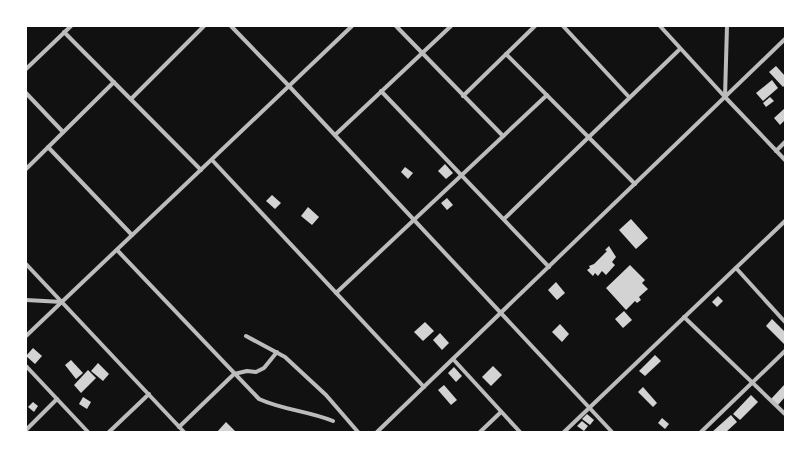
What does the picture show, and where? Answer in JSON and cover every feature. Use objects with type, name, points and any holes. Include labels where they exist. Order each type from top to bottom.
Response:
[{"type":"street","points":[[26,69],[71,26]]},
{"type":"street","points":[[131,99],[204,26]]},
{"type":"street","points":[[231,26],[335,135],[612,432]]},
{"type":"street","points":[[26,336],[352,26]]},
{"type":"street","points":[[396,26],[503,136]]},
{"type":"street","points":[[335,135],[451,26]]},
{"type":"street","points":[[463,96],[535,26]]},
{"type":"street","points":[[563,26],[629,97]]},
{"type":"street","points":[[660,26],[785,160]]},
{"type":"street","points":[[725,97],[727,26]]},
{"type":"street","points":[[64,32],[201,170]]},
{"type":"street","points":[[377,432],[785,39]]},
{"type":"street","points":[[504,219],[680,49]]},
{"type":"street","points":[[506,54],[635,184]]},
{"type":"street","points":[[26,169],[114,82]]},
{"type":"street","points":[[381,91],[549,267]]},
{"type":"street","points":[[26,93],[63,132]]},
{"type":"street","points":[[336,293],[546,95]]},
{"type":"street","points":[[776,151],[785,142]]},
{"type":"street","points":[[48,147],[132,235]]},
{"type":"street","points":[[212,160],[424,386]]},
{"type":"street","points":[[564,432],[785,221]]},
{"type":"street","points":[[117,250],[259,400],[275,407],[313,413],[332,421]]},
{"type":"street","points":[[26,264],[184,432]]},
{"type":"street","points":[[736,268],[785,322]]},
{"type":"street","points":[[26,300],[63,302]]},
{"type":"street","points":[[684,317],[785,414]]},
{"type":"street","points":[[246,336],[286,357],[326,395],[358,432]]},
{"type":"street","points":[[701,432],[785,351]]},
{"type":"street","points":[[179,427],[234,374],[247,371],[256,372],[264,368],[277,352]]},
{"type":"street","points":[[452,359],[520,432]]},
{"type":"street","points":[[26,366],[88,432]]},
{"type":"street","points":[[110,432],[149,394]]},
{"type":"street","points":[[26,430],[57,399]]},
{"type":"street","points":[[480,432],[501,412]]},
{"type":"building","points":[[776,66],[785,76],[785,85],[783,87],[769,72]]},
{"type":"building","points":[[772,80],[778,88],[763,101],[756,93]]},
{"type":"building","points":[[770,97],[774,101],[766,107],[763,103]]},
{"type":"building","points":[[785,108],[785,120],[780,125],[774,118]]},
{"type":"building","points":[[445,164],[453,173],[446,179],[438,171]]},
{"type":"building","points":[[405,167],[413,173],[408,179],[401,172]]},
{"type":"building","points":[[272,195],[281,203],[275,209],[266,201]]},
{"type":"building","points":[[447,198],[453,205],[447,210],[441,203]]},
{"type":"building","points":[[308,207],[319,217],[312,225],[301,216]]},
{"type":"building","points":[[631,219],[648,238],[636,249],[619,230]]},
{"type":"building","points":[[609,246],[616,257],[612,262],[615,265],[606,275],[602,271],[598,276],[595,273],[593,276],[587,270],[590,268],[589,266],[594,264],[607,251],[605,250]]},
{"type":"building","points":[[630,265],[645,280],[642,283],[648,289],[639,297],[641,300],[637,303],[635,301],[626,310],[606,288]]},
{"type":"building","points":[[556,282],[565,293],[557,300],[548,290]]},
{"type":"building","points":[[718,296],[723,301],[717,307],[712,302]]},
{"type":"building","points":[[624,311],[632,320],[623,328],[615,319]]},
{"type":"building","points":[[772,319],[785,332],[784,344],[766,326]]},
{"type":"building","points":[[425,322],[434,331],[423,341],[414,332]]},
{"type":"building","points":[[560,324],[569,334],[562,342],[552,332]]},
{"type":"building","points":[[440,333],[449,343],[442,350],[433,340]]},
{"type":"building","points":[[33,348],[42,356],[35,364],[26,356]]},
{"type":"building","points":[[655,355],[661,361],[645,376],[639,371]]},
{"type":"building","points":[[71,360],[83,373],[76,379],[65,365]]},
{"type":"building","points":[[98,363],[109,374],[103,381],[91,371]]},
{"type":"building","points":[[493,366],[502,375],[491,386],[482,377]]},
{"type":"building","points":[[454,367],[462,376],[456,382],[448,373]]},
{"type":"building","points":[[88,370],[96,378],[81,393],[74,385]]},
{"type":"building","points":[[785,384],[785,397],[778,405],[771,399]]},
{"type":"building","points":[[444,385],[457,400],[451,405],[438,390]]},
{"type":"building","points":[[643,387],[657,403],[653,407],[638,392]]},
{"type":"building","points":[[751,395],[758,402],[740,420],[733,414]]},
{"type":"building","points":[[83,397],[91,402],[87,409],[79,404]]},
{"type":"building","points":[[33,402],[38,406],[34,412],[28,407]]},
{"type":"building","points":[[587,414],[594,420],[590,425],[582,419]]},
{"type":"building","points":[[731,415],[737,422],[726,432],[712,432]]},
{"type":"building","points":[[662,418],[669,424],[665,429],[658,423]]},
{"type":"building","points":[[582,421],[588,426],[584,431],[577,426]]},
{"type":"building","points":[[226,422],[235,431],[217,432]]}]
